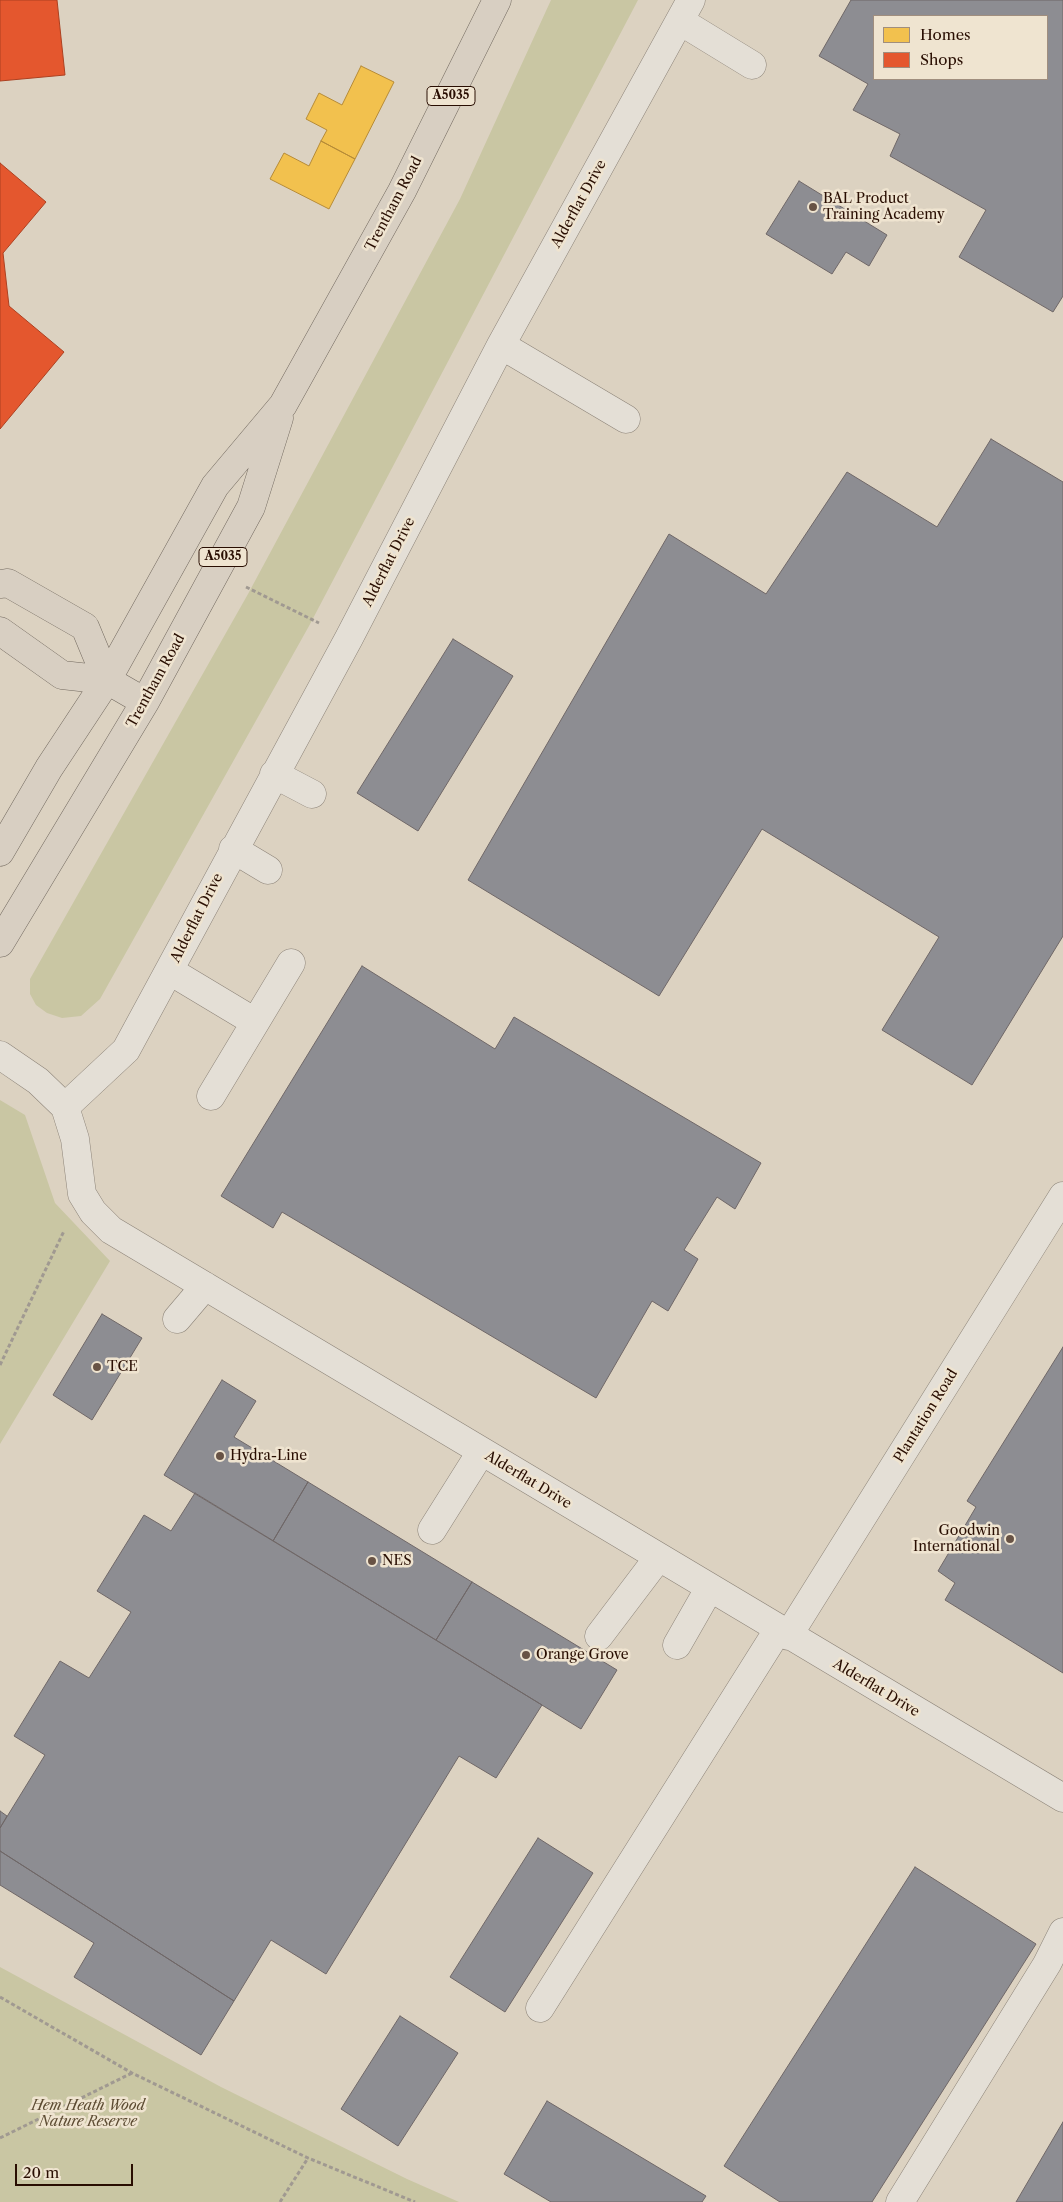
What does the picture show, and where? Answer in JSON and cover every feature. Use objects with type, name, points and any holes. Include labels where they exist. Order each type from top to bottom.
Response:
[{"type":"main road","name":"Trentham Road","points":[[0,852],[49,768],[107,680],[215,486],[283,405],[402,191],[497,0]]},
{"type":"main road","name":"Trentham Road","points":[[0,943],[145,702],[251,507],[283,405]]},
{"type":"main road","points":[[0,584],[8,583],[84,627],[107,680]]},
{"type":"main road","points":[[0,631],[62,675],[107,680],[145,702]]},
{"type":"street","points":[[685,11],[752,65]]},
{"type":"street","name":"Alderflat Drive","points":[[65,1107],[126,1050],[170,971],[233,849],[349,638],[501,346],[685,11]]},
{"type":"street","points":[[501,346],[626,419]]},
{"type":"street","points":[[274,774],[312,794]]},
{"type":"street","points":[[233,849],[268,870]]},
{"type":"street","points":[[211,1096],[291,963]]},
{"type":"street","points":[[170,971],[255,1022]]},
{"type":"street","name":"Alderflat Drive","points":[[0,1056],[38,1081],[65,1107],[75,1139],[82,1194],[93,1212],[111,1230],[709,1589],[1063,1798]]},
{"type":"street","name":"Plantation Road","points":[[540,2008],[1063,1196]]},
{"type":"street","points":[[177,1319],[205,1286]]},
{"type":"street","points":[[432,1530],[481,1452]]},
{"type":"street","points":[[600,1636],[658,1558]]},
{"type":"street","points":[[677,1645],[709,1589]]},
{"type":"street","points":[[900,2202],[1047,1964],[1063,1932]]},
{"type":"path","points":[[246,587],[349,638]]},
{"type":"path","points":[[0,1366],[82,1194]]},
{"type":"path","points":[[0,1997],[132,2073],[308,2158],[415,2202]]},
{"type":"path","points":[[0,2138],[132,2073]]},
{"type":"path","points":[[280,2202],[308,2158]]},
{"type":"green space","points":[[551,0],[638,0],[309,626],[100,999],[81,1016],[62,1018],[47,1013],[36,1005],[30,994],[30,979],[248,594],[460,199]]},
{"type":"green space","points":[[0,1100],[25,1115],[55,1203],[110,1261],[0,1444]]},
{"type":"green space","name":"Hem Heath Wood Nature Reserve","points":[[0,1967],[221,2087],[407,2179],[459,2202],[0,2202]]},
{"type":"building: Homes","points":[[361,66],[394,82],[355,159],[321,141],[327,130],[306,119],[319,93],[342,105]]},
{"type":"building: Homes","points":[[321,141],[355,159],[329,209],[270,179],[284,153],[309,166]]},
{"type":"building: Shops","points":[[0,0],[57,0],[65,75],[0,81]]},
{"type":"building: Shops","points":[[0,163],[46,202],[3,253],[9,306],[64,352],[0,429]]},
{"type":"building: Industry","points":[[851,0],[1063,0],[1063,296],[1053,312],[959,257],[986,210],[890,156],[900,134],[853,110],[868,84],[819,56]]},
{"type":"building: Industry","name":"BAL Product Training Academy","points":[[799,181],[887,235],[869,266],[846,252],[832,274],[766,234]]},
{"type":"building: Industry","points":[[991,439],[1063,482],[1063,936],[972,1085],[882,1030],[939,937],[762,829],[659,996],[468,880],[669,534],[766,594],[847,472],[937,527]]},
{"type":"building: Industry","points":[[453,639],[513,676],[418,831],[357,793]]},
{"type":"building: Industry","points":[[362,966],[495,1049],[514,1017],[761,1163],[735,1209],[717,1197],[684,1250],[698,1259],[668,1311],[652,1301],[596,1398],[282,1212],[273,1228],[221,1196]]},
{"type":"building: Industry","name":"TCE","points":[[102,1314],[142,1338],[92,1420],[53,1395]]},
{"type":"building: Industry","name":"Goodwin International","points":[[1063,1347],[1063,1673],[945,1600],[955,1583],[938,1571],[976,1507],[967,1501]]},
{"type":"building: Industry","name":"Hydra-Line","points":[[222,1380],[256,1401],[234,1437],[308,1482],[273,1541],[164,1475]]},
{"type":"building: Industry","name":"NES","points":[[308,1482],[472,1582],[436,1640],[273,1541]]},
{"type":"building: Industry","points":[[195,1493],[542,1705],[496,1778],[459,1756],[326,1974],[271,1940],[234,2001],[0,1851],[0,1828],[45,1755],[14,1736],[60,1661],[89,1678],[131,1612],[97,1591],[144,1515],[171,1531]]},
{"type":"building: Industry","name":"Orange Grove","points":[[472,1582],[617,1670],[581,1729],[436,1640]]},
{"type":"building: Industry","points":[[0,1811],[7,1816],[0,1828]]},
{"type":"building: Industry","points":[[538,1838],[593,1873],[505,2012],[450,1977]]},
{"type":"building: Industry","points":[[0,1851],[234,2001],[201,2055],[74,1977],[94,1943],[0,1885]]},
{"type":"building: Industry","points":[[915,1867],[1036,1944],[872,2202],[780,2202],[724,2166]]},
{"type":"building: Industry","points":[[400,2016],[458,2053],[398,2146],[341,2109]]},
{"type":"building: Industry","points":[[547,2101],[706,2196],[702,2202],[551,2202],[504,2174]]},
{"type":"building: Industry","points":[[1063,2122],[1063,2202],[1016,2202]]},
{"type":"place","name":"BAL Product Training Academy","points":[[813,207]]},
{"type":"place","name":"TCE","points":[[97,1367]]},
{"type":"place","name":"Hydra-Line","points":[[220,1456]]},
{"type":"place","name":"Goodwin International","points":[[1010,1539]]},
{"type":"place","name":"NES","points":[[372,1561]]},
{"type":"place","name":"Orange Grove","points":[[526,1655]]}]
